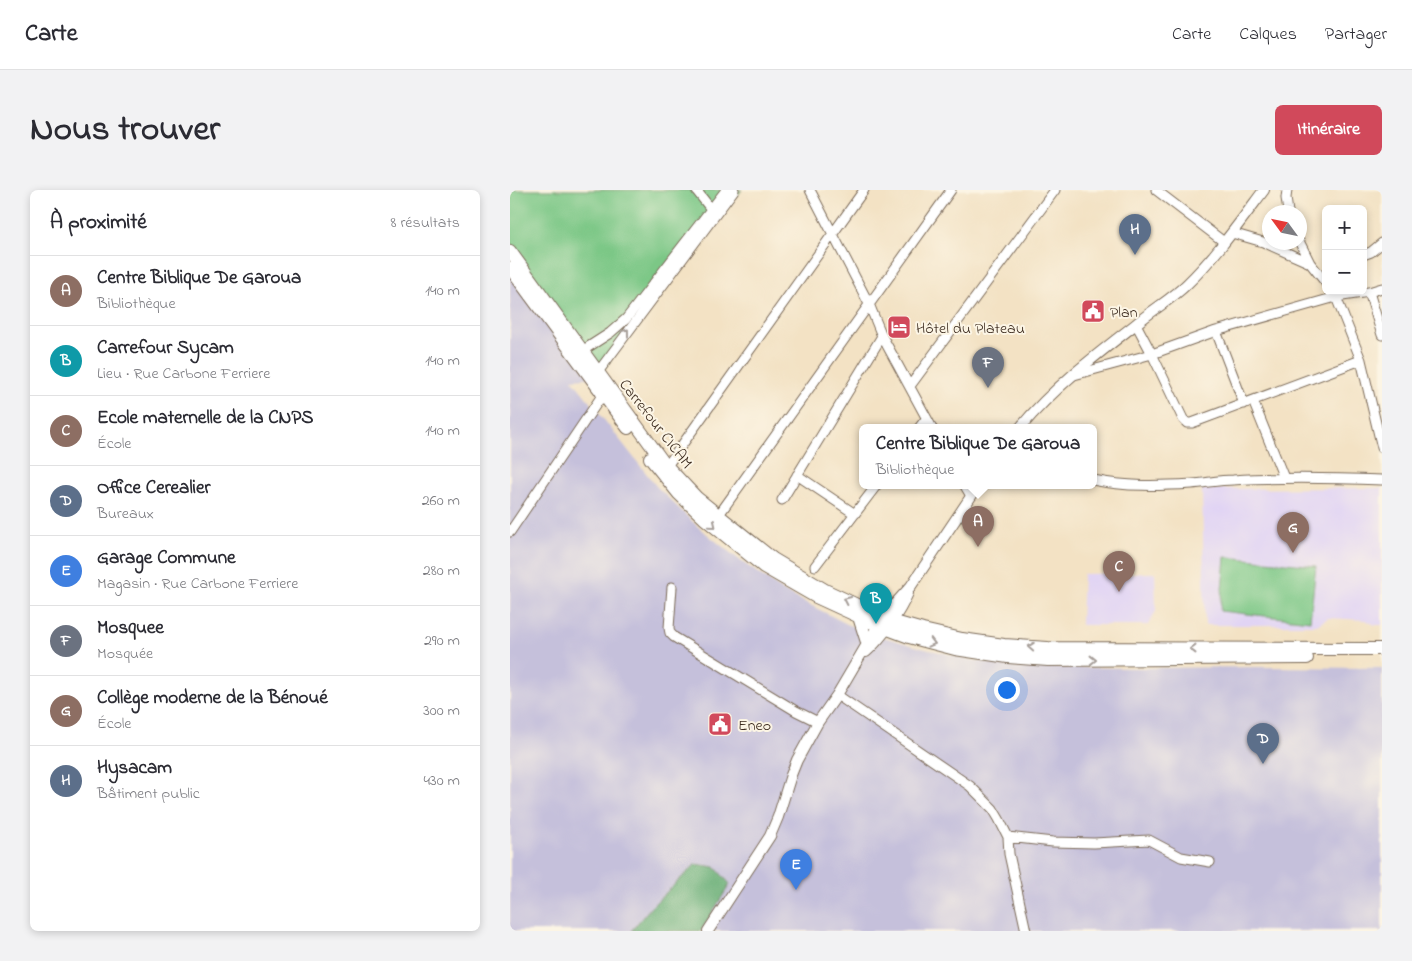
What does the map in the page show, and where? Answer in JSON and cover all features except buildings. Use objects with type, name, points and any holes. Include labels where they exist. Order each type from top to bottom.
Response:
[{"type":"main road","name":"Carrefour CICAM","points":[[510,252],[667,466],[697,498],[774,560],[884,623]]},
{"type":"main road","points":[[510,268],[657,468],[679,494],[704,518],[764,567],[816,597],[859,617],[962,639],[1004,645],[1048,648],[1337,653],[1382,658]]},
{"type":"main road","points":[[859,617],[867,642]]},
{"type":"main road","points":[[1337,653],[1382,649]]},
{"type":"street","points":[[696,190],[711,209]]},
{"type":"street","points":[[582,351],[610,333],[626,319],[726,190]]},
{"type":"street","points":[[598,372],[734,190]]},
{"type":"street","points":[[810,190],[869,304],[882,336],[930,424]]},
{"type":"street","points":[[667,466],[864,190]]},
{"type":"street","points":[[718,516],[951,190]]},
{"type":"street","points":[[910,386],[1055,190]]},
{"type":"street","points":[[1156,190],[1224,242]]},
{"type":"street","points":[[1024,424],[1044,401],[1073,375],[1186,285],[1232,233],[1264,190]]},
{"type":"street","points":[[1287,190],[1288,205]]},
{"type":"street","points":[[1232,233],[1263,242],[1313,266],[1322,267]]},
{"type":"street","points":[[1367,254],[1382,243]]},
{"type":"street","points":[[1305,250],[1313,266],[1322,277]]},
{"type":"street","points":[[1382,288],[1369,292],[1382,336]]},
{"type":"street","points":[[1073,375],[1152,354],[1216,331],[1331,295]]},
{"type":"street","points":[[1334,295],[1360,360],[1382,448]]},
{"type":"street","points":[[1136,324],[1183,419],[1192,423],[1360,360]]},
{"type":"street","points":[[1216,331],[1284,478]]},
{"type":"street","points":[[782,500],[882,336]]},
{"type":"street","points":[[510,532],[603,394]]},
{"type":"street","points":[[922,424],[926,418]]},
{"type":"street","points":[[797,475],[854,514]]},
{"type":"street","points":[[1097,481],[1130,486],[1151,486],[1284,478],[1382,480]]},
{"type":"street","points":[[815,566],[874,489]]},
{"type":"street","points":[[967,489],[971,496]]},
{"type":"street","points":[[708,931],[770,836],[797,760],[818,722],[837,696],[860,658],[867,642],[903,604],[911,586],[976,489]]},
{"type":"street","points":[[672,587],[669,628],[670,633],[674,637],[796,711],[818,722]]},
{"type":"street","points":[[860,658],[876,642],[884,623]]},
{"type":"street","points":[[837,696],[970,786],[993,809],[1008,837],[1009,854],[1026,931]]},
{"type":"street","points":[[1008,837],[1053,842],[1086,843],[1149,840],[1182,857],[1210,862]]},
{"type":"shaded area","points":[[510,254],[599,377],[572,379],[657,487],[697,526],[742,562],[785,592],[849,625],[866,632],[918,647],[973,660],[1026,667],[1382,668],[1382,931],[510,931]]},
{"type":"shaded area","points":[[1382,488],[1382,625],[1375,625],[1366,620],[1328,618],[1317,625],[1205,625],[1202,489]]},
{"type":"shaded area","points":[[1155,573],[1156,611],[1148,625],[1081,625],[1083,574]]},
{"type":"green space","points":[[510,190],[742,190],[671,274],[603,370],[510,254]]},
{"type":"green space","points":[[1225,557],[1316,566],[1310,621],[1220,611]]},
{"type":"green space","points":[[696,864],[715,867],[730,884],[701,931],[631,931],[651,907]]},
{"type":"place","name":"Hysacam","points":[[1135,255]]},
{"type":"place","name":"Plan","points":[[1093,311]]},
{"type":"place","name":"Hôtel du Plateau","points":[[899,327]]},
{"type":"place","name":"Mosquee","points":[[988,388]]},
{"type":"place","name":"Centre Biblique De Garoua","points":[[978,547]]},
{"type":"place","name":"Collège moderne de la Bénoué","points":[[1293,553]]},
{"type":"place","name":"Ecole maternelle de la CNPS","points":[[1119,592]]},
{"type":"place","name":"Carrefour Sycam","points":[[876,624]]},
{"type":"place","name":"Eneo","points":[[720,724]]},
{"type":"place","name":"Office Cerealier","points":[[1263,764]]},
{"type":"place","name":"Garage Commune","points":[[796,890]]}]
